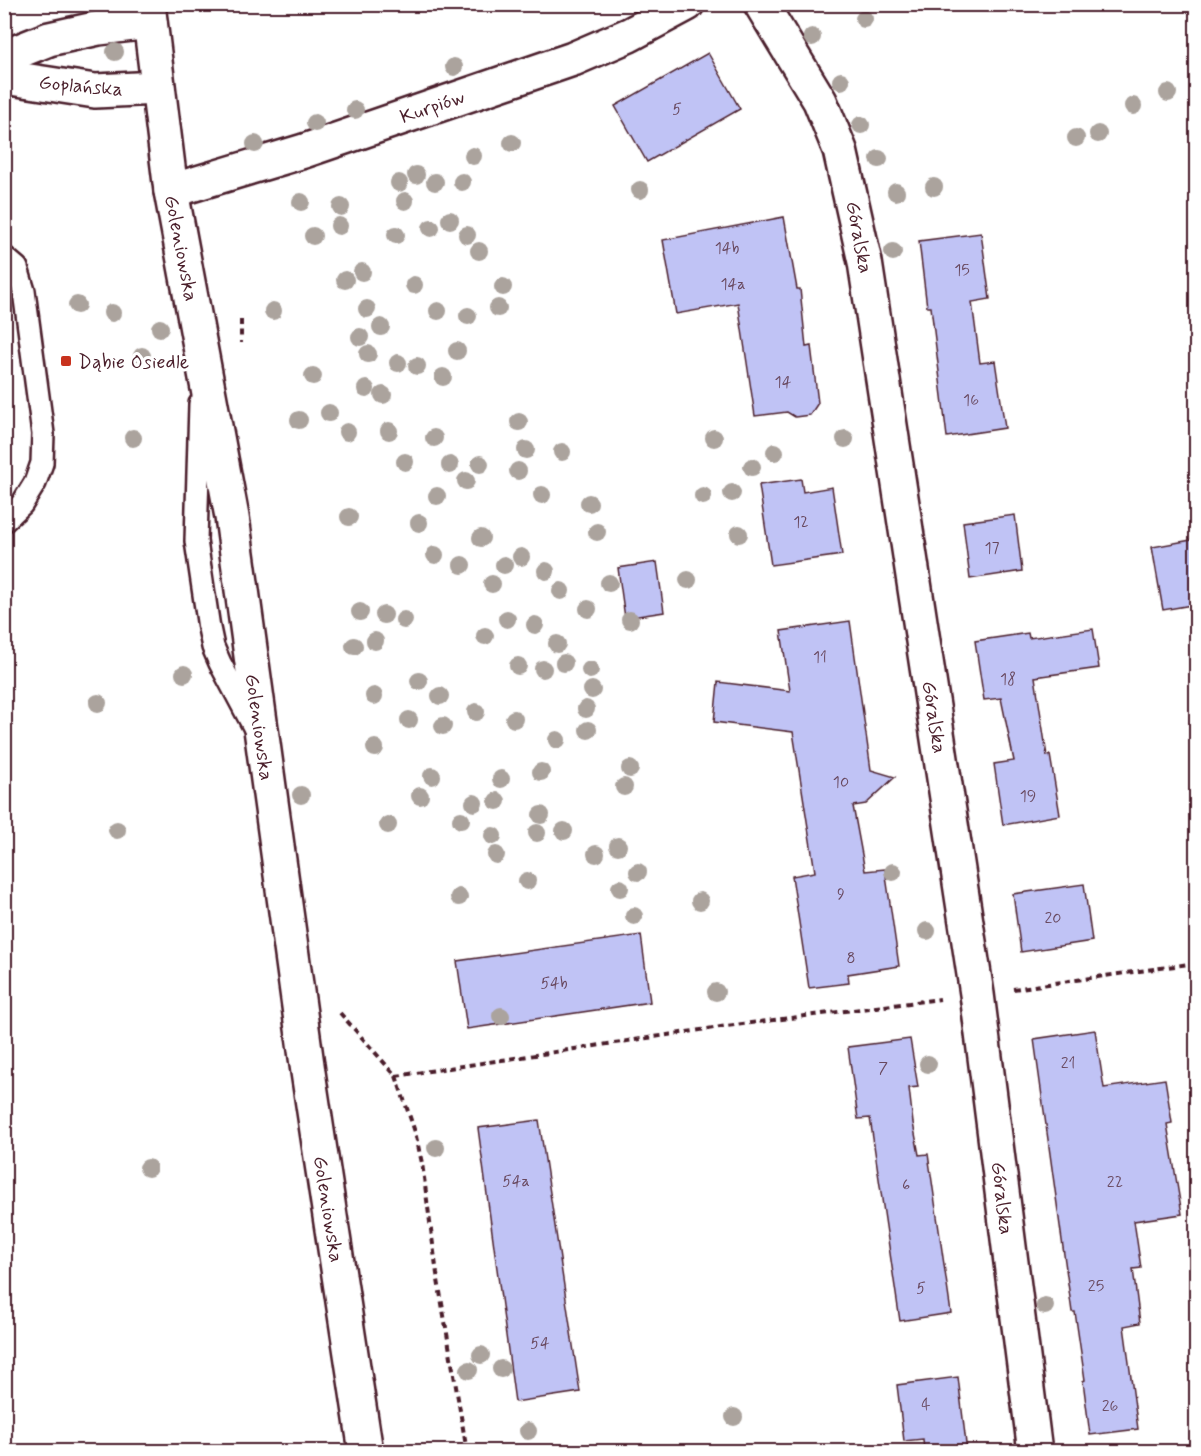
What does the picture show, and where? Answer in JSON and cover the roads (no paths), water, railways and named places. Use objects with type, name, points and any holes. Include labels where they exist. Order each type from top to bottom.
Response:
[{"type":"street","name":"Kurpiów","points":[[171,191],[304,151],[573,59],[629,34],[687,4]]},
{"type":"street","name":"Góralska","points":[[761,4],[820,101],[840,150],[854,203],[865,262],[977,994],[1035,1452]]},
{"type":"street","name":"Goleniowska","points":[[149,13],[171,191],[232,517],[308,1072],[366,1452]]},
{"type":"street","name":"Goplańska","points":[[4,57],[49,39],[99,28],[149,13]]},
{"type":"street","name":"Goplańska","points":[[4,77],[95,91],[158,88]]},
{"type":"lane","points":[[4,257],[17,268],[24,291],[43,434],[42,463],[35,483],[22,504],[4,521]]},
{"type":"place","name":"Dąbie Osiedle","points":[[66,361]]}]
